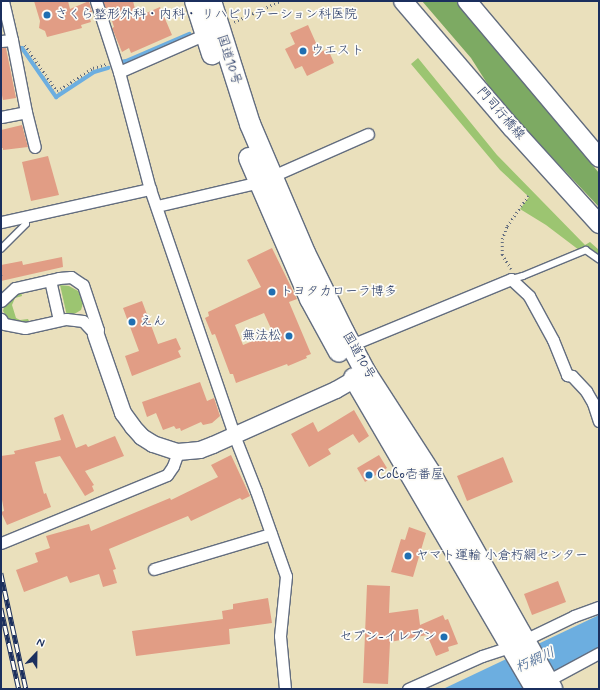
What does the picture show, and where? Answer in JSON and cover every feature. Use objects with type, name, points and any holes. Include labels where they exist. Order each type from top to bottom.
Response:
[{"type":"highway","name":"国道10号","points":[[200,4],[250,124],[265,179],[310,299],[360,376],[431,474],[518,643],[543,687]]},
{"type":"highway","name":"国道10号","points":[[265,179],[305,253],[351,345],[360,376]]},
{"type":"main road","name":"門司行橋線","points":[[403,1],[512,128],[599,224]]},
{"type":"main road","points":[[467,1],[599,158]]},
{"type":"street","points":[[3,1],[9,42],[35,147]]},
{"type":"street","points":[[96,1],[119,72],[150,189],[234,435],[286,576],[280,636],[285,689]]},
{"type":"street","points":[[119,72],[212,31]]},
{"type":"street","points":[[1,117],[26,112]]},
{"type":"street","points":[[157,206],[265,179],[368,134]]},
{"type":"street","points":[[1,222],[150,189]]},
{"type":"street","points":[[1,302],[15,288],[71,277],[82,285],[98,330],[96,335]]},
{"type":"street","points":[[351,345],[514,278],[529,296],[552,340],[567,375],[572,376],[586,391],[593,403],[599,421]]},
{"type":"street","points":[[50,280],[59,320]]},
{"type":"street","points":[[1,318],[4,324],[25,328],[66,319],[83,321],[96,335],[123,413],[132,427],[142,437],[153,444],[178,452],[200,450],[336,390],[360,376]]},
{"type":"street","points":[[1,543],[167,475],[173,466],[178,452]]},
{"type":"street","points":[[154,569],[271,534]]},
{"type":"street","points":[[408,689],[482,656],[518,643],[574,616],[599,607]]},
{"type":"street","points":[[543,687],[599,653]]},
{"type":"lane","points":[[1,249],[26,224],[25,216]]},
{"type":"lane","points":[[514,278],[586,250],[599,259]]},
{"type":"path","points":[[212,31],[280,1]]},
{"type":"path","points":[[9,42],[25,45],[57,91],[93,68],[115,61]]},
{"type":"path","points":[[514,278],[502,255],[502,239],[507,226],[528,196]]},
{"type":"green space","points":[[422,1],[458,1],[599,173],[599,207],[497,99],[471,58]]},
{"type":"green space","points":[[418,58],[497,155],[585,245],[590,242],[599,250],[599,256],[588,247],[579,250],[546,225],[520,209],[529,197],[500,170],[411,64]]},
{"type":"green space","points":[[60,285],[69,286],[78,291],[83,303],[81,310],[67,316]]},
{"type":"green space","points":[[21,291],[22,296],[15,298],[12,305],[16,318],[20,320],[28,319],[30,323],[28,324],[9,320],[3,311],[5,304]]},
{"type":"water","name":"朽網川","points":[[599,615],[599,655],[524,689],[443,689]]},
{"type":"building","points":[[34,1],[68,1],[70,9],[89,1],[92,12],[88,13],[91,22],[81,25],[82,28],[47,37],[45,31],[39,28],[40,21]]},
{"type":"building","points":[[103,1],[133,1],[137,17],[160,7],[172,35],[131,53],[129,48],[122,52],[112,28],[114,27],[108,9],[106,10]]},
{"type":"building","name":"ウエスト","points":[[308,25],[320,52],[328,49],[334,63],[307,76],[302,66],[295,69],[285,49],[295,44],[290,33]]},
{"type":"building","points":[[1,48],[6,48],[16,98],[3,100],[1,91]]},
{"type":"building","points":[[22,125],[28,147],[3,150],[3,148],[1,148],[1,130]]},
{"type":"building","points":[[48,156],[59,195],[31,201],[22,162]]},
{"type":"building","points":[[272,248],[297,299],[289,302],[311,354],[306,356],[307,358],[288,366],[287,364],[236,383],[233,374],[230,374],[215,334],[212,335],[205,318],[209,316],[208,312],[261,287],[247,260]],"holes":[[[264,313],[273,333],[243,345],[235,325]]]},
{"type":"building","points":[[62,257],[63,267],[1,281],[1,265],[22,261],[23,265]]},
{"type":"building","points":[[142,301],[158,344],[176,338],[181,349],[178,351],[181,357],[132,376],[125,356],[139,351],[123,308]]},
{"type":"building","points":[[200,382],[207,401],[214,398],[220,416],[212,423],[203,425],[201,422],[181,431],[180,428],[176,429],[174,426],[163,430],[156,413],[147,417],[142,402]]},
{"type":"building","points":[[354,410],[369,436],[359,443],[353,434],[328,449],[331,454],[309,467],[291,434],[313,422],[318,432]]},
{"type":"building","points":[[63,414],[76,448],[86,444],[88,447],[115,436],[124,456],[85,471],[94,485],[92,486],[94,491],[85,496],[60,456],[35,462],[44,494],[46,493],[51,507],[7,525],[1,512],[4,511],[1,494],[1,456],[15,454],[14,451],[61,440],[54,418]]},
{"type":"building","points":[[231,455],[250,496],[242,500],[240,498],[191,521],[188,516],[109,549],[116,569],[113,570],[117,583],[103,587],[99,574],[70,583],[67,576],[24,592],[16,570],[38,562],[35,553],[50,548],[46,536],[89,524],[91,531],[170,498],[171,500],[218,477],[211,465]]},
{"type":"building","name":"CoCo壱番屋","points":[[379,455],[387,468],[365,482],[357,468]]},
{"type":"building","points":[[503,457],[513,482],[467,501],[457,476]]},
{"type":"building","name":"ヤマト運輸 小倉朽網センター","points":[[409,527],[426,533],[413,577],[391,572],[401,539],[405,540]]},
{"type":"building","points":[[558,581],[566,602],[532,615],[524,594]]},
{"type":"building","points":[[367,585],[390,586],[389,613],[418,609],[420,625],[443,615],[445,620],[448,619],[458,644],[448,647],[449,651],[436,656],[427,635],[390,642],[388,684],[363,683]]},
{"type":"building","points":[[268,598],[272,623],[229,629],[230,644],[136,656],[132,631],[223,619],[222,611],[233,609],[233,604]]},
{"type":"waterway","points":[[120,62],[126,61],[189,34]]},
{"type":"waterway","points":[[20,48],[22,48],[56,97],[94,72],[108,68]]},
{"type":"railway","points":[[1,573],[26,689]]},
{"type":"railway","points":[[1,608],[19,689]]},
{"type":"place","name":"さくら整形外科・内科・ リハビリテーション科医院","points":[[47,15]]},
{"type":"place","name":"ウエスト","points":[[303,51]]},
{"type":"place","name":"トヨタカローラ博多","points":[[272,292]]},
{"type":"place","name":"えん","points":[[132,322]]},
{"type":"place","name":"無法松","points":[[289,336]]},
{"type":"place","name":"CoCo壱番屋","points":[[369,475]]},
{"type":"place","name":"ヤマト運輸 小倉朽網センター","points":[[408,556]]},
{"type":"place","name":"セブン-イレブン","points":[[444,637]]}]
